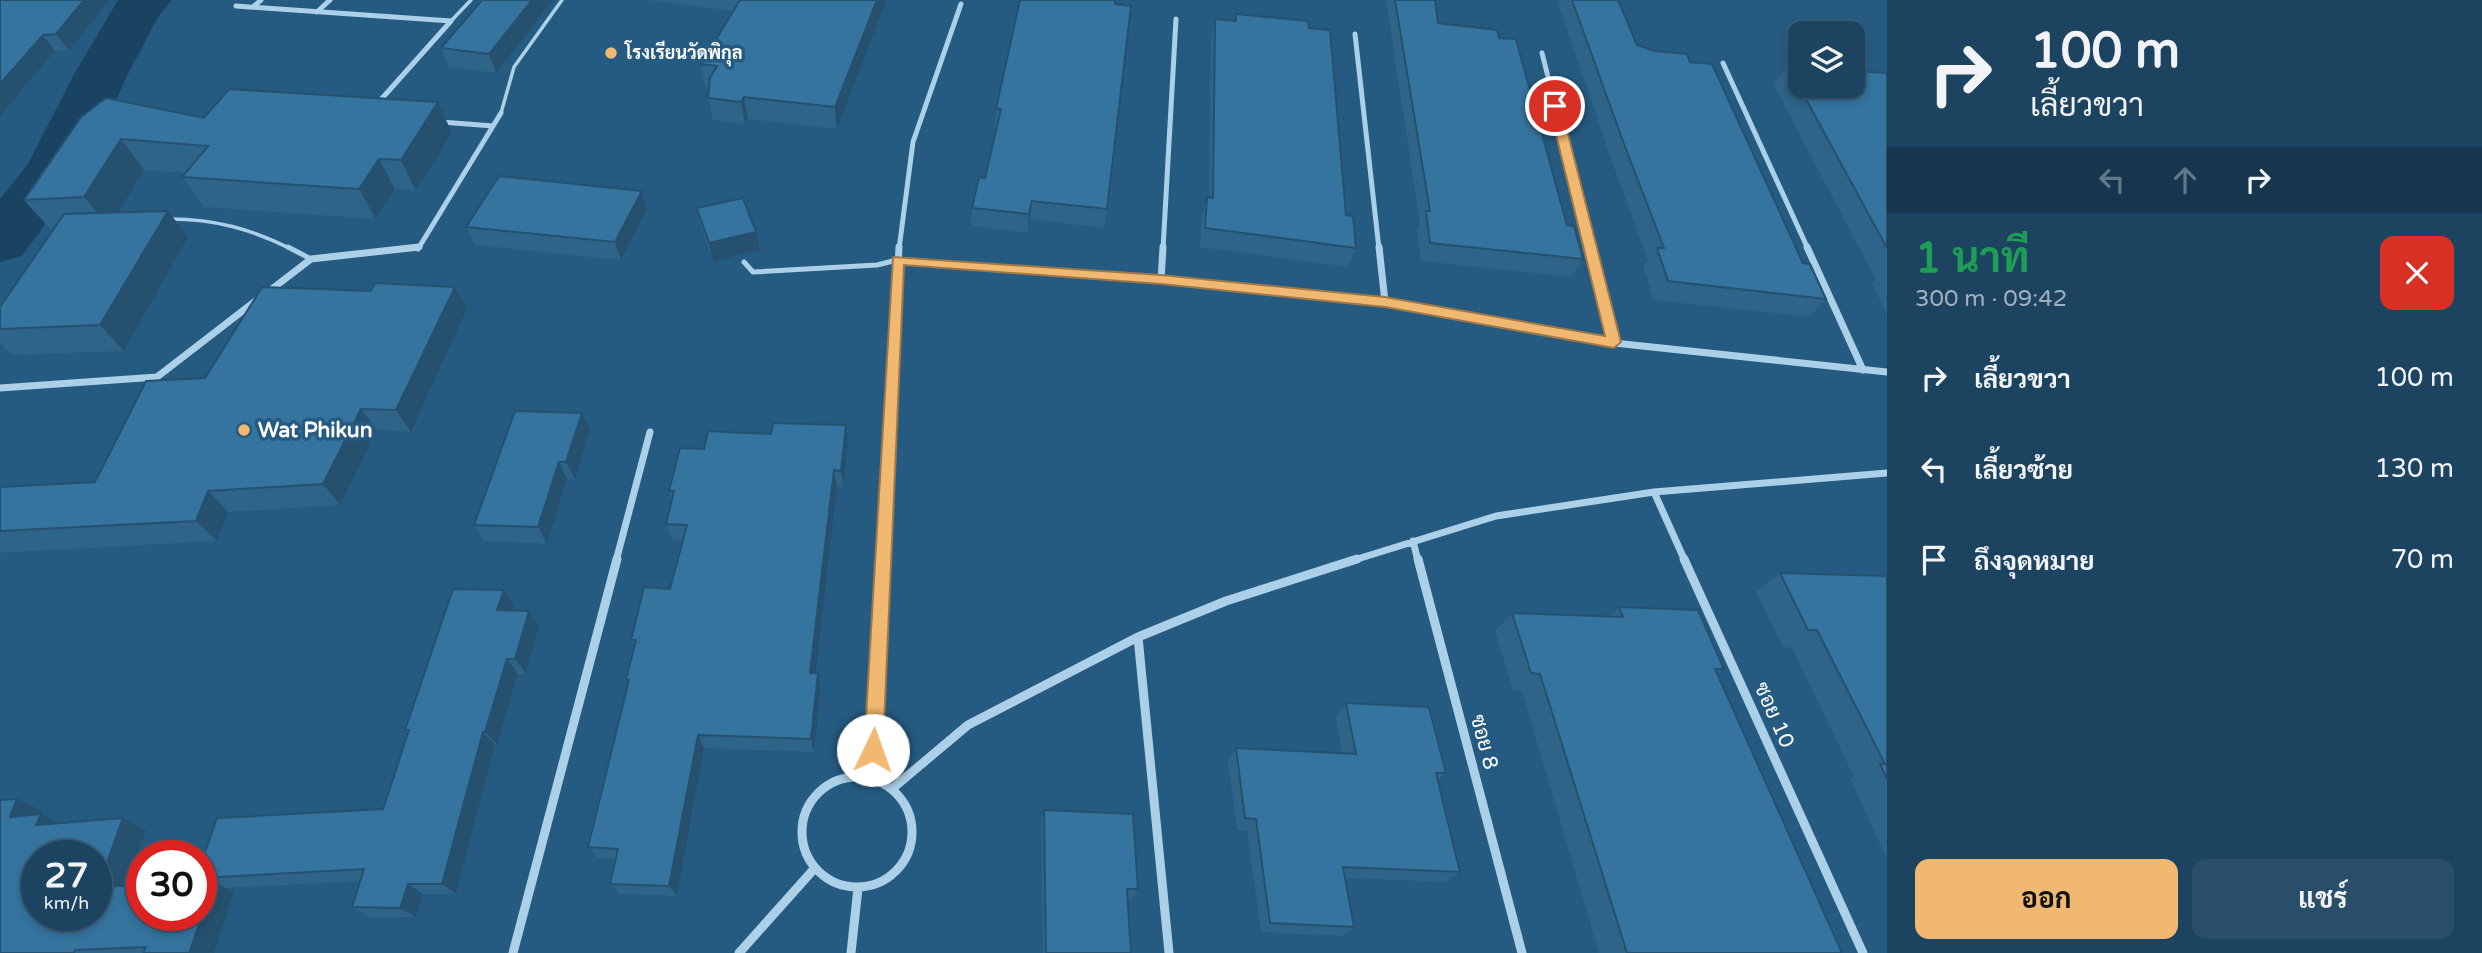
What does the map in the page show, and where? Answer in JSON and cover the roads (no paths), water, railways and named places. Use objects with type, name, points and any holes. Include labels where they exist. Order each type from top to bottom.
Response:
[{"type":"street","points":[[253,7],[261,0]]},
{"type":"street","points":[[317,12],[330,0]]},
{"type":"street","points":[[872,777],[897,260],[914,142],[961,4]]},
{"type":"street","points":[[236,6],[451,21]]},
{"type":"street","points":[[1161,280],[1176,19]]},
{"type":"street","points":[[374,107],[451,21]]},
{"type":"street","points":[[1355,34],[1385,302]]},
{"type":"street","points":[[1542,53],[1614,342]]},
{"type":"street","points":[[1723,63],[1863,370]]},
{"type":"street","points":[[0,387],[157,377],[311,259],[418,249],[501,113]]},
{"type":"street","points":[[429,121],[493,126]]},
{"type":"street","points":[[897,260],[1161,280],[1385,302],[1614,342],[1887,372]]},
{"type":"street","points":[[513,953],[650,432]]},
{"type":"street","points":[[893,788],[968,725],[1138,637],[1226,601],[1413,541],[1496,516],[1654,492],[1887,473]]},
{"type":"street","name":"ซอย 10","points":[[1654,492],[1863,953]]},
{"type":"street","name":"ซอย 8","points":[[1413,541],[1522,953]]},
{"type":"street","points":[[1138,637],[1169,953]]},
{"type":"street","points":[[855,776],[872,777],[893,788],[905,801],[911,818],[912,838],[906,857],[894,872],[877,884],[858,888],[842,887],[826,880],[814,869],[805,853],[801,837],[804,819],[812,802],[824,789],[838,780],[855,776]]},
{"type":"street","points":[[738,953],[814,869]]},
{"type":"street","points":[[851,953],[858,888]]},
{"type":"lane","points":[[451,21],[471,0]]},
{"type":"lane","points":[[501,113],[514,66],[562,0]]},
{"type":"lane","points":[[161,220],[230,222],[250,228],[311,259]]},
{"type":"lane","points":[[744,262],[753,272],[877,265],[897,260]]},
{"type":"waterway","points":[[0,241],[54,171],[100,76],[137,9],[147,0]]},
{"type":"place","name":"โรงเรียนวัดพิกุล","points":[[611,53]]},
{"type":"place","name":"Wat Phikun","points":[[244,430]]}]
